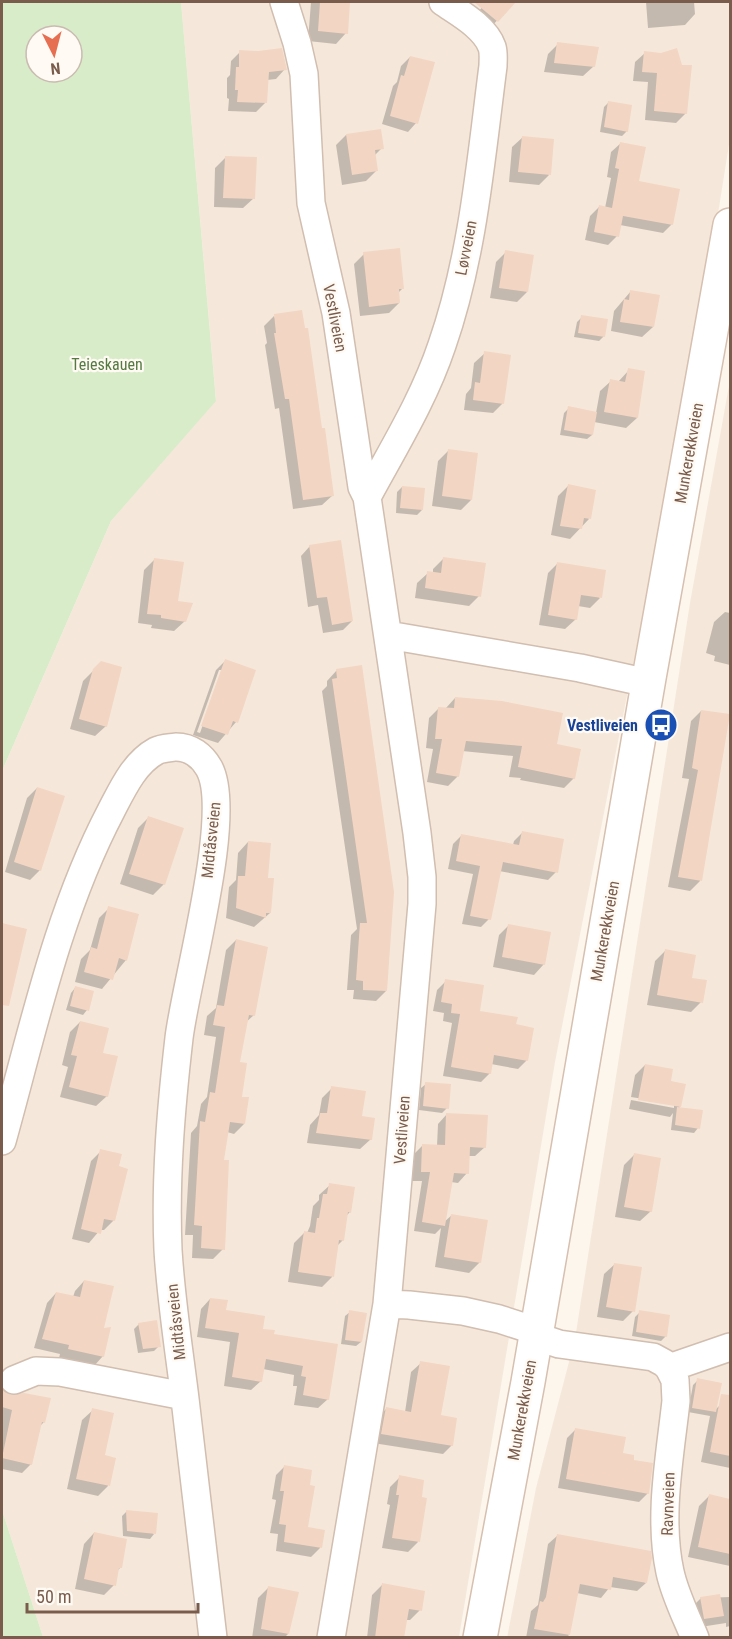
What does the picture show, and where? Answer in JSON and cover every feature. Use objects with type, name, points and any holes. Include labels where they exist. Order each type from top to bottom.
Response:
[{"type":"main road","name":"Munkerekkveien","points":[[480,1638],[528,1382],[648,683],[730,225]]},
{"type":"street","name":"Vestliveien","points":[[284,2],[304,74],[311,203],[336,314],[362,487],[367,497],[422,877],[422,903],[387,1304]]},
{"type":"street","name":"Løvveien","points":[[367,497],[420,398],[442,345],[456,299],[477,185],[493,66],[493,50],[489,41],[472,22],[443,2]]},
{"type":"street","points":[[388,635],[580,668],[648,683]]},
{"type":"street","name":"Midtåsveien","points":[[2,1142],[54,952],[72,897],[94,842],[124,786],[142,762],[157,751],[187,748],[203,760],[210,771],[217,801],[212,861],[181,1022],[168,1152],[168,1252],[213,1638]]},
{"type":"street","points":[[331,1638],[387,1304],[430,1307],[490,1317],[527,1328],[535,1335],[559,1344],[653,1357],[669,1368],[730,1347]]},
{"type":"street","name":"Ravnveien","points":[[669,1368],[675,1380],[676,1401],[665,1528],[670,1572],[679,1601],[695,1638]]},
{"type":"street","points":[[14,1380],[36,1371],[60,1372],[184,1396]]},
{"type":"shaded area","points":[[181,2],[730,2],[730,138],[703,309],[555,1062],[459,1637],[43,1637],[2,1510],[2,771],[111,521],[216,400]]},
{"type":"shaded area","points":[[730,380],[730,1637],[507,1638],[536,1488],[575,1339],[690,603]]},
{"type":"green space","name":"Teieskauen","points":[[2,2],[181,2],[216,401],[111,521],[2,771]]},
{"type":"green space","points":[[2,1510],[43,1637],[2,1637]]},
{"type":"building","points":[[320,2],[350,2],[348,34],[318,31]]},
{"type":"building","points":[[474,2],[516,2],[498,22]]},
{"type":"building","points":[[557,42],[599,47],[595,67],[554,63]]},
{"type":"building","points":[[282,48],[287,70],[269,72],[267,103],[237,102],[238,90],[235,90],[239,50],[258,51]]},
{"type":"building","points":[[677,48],[682,65],[692,65],[687,114],[654,111],[657,73],[642,72],[644,51],[661,53]]},
{"type":"building","points":[[410,56],[435,62],[418,124],[390,116],[401,75],[404,76]]},
{"type":"building","points":[[608,101],[632,105],[628,132],[604,127]]},
{"type":"building","points":[[381,129],[384,149],[375,150],[378,171],[352,175],[346,134]]},
{"type":"building","points":[[522,136],[554,139],[551,175],[518,172]]},
{"type":"building","points":[[620,142],[646,147],[639,181],[680,189],[673,225],[623,216],[619,237],[594,232],[599,205],[612,208],[619,169],[615,168]]},
{"type":"building","points":[[225,156],[257,157],[255,199],[223,198]]},
{"type":"building","points":[[400,248],[404,289],[399,289],[400,303],[369,307],[363,252]]},
{"type":"building","points":[[505,250],[534,255],[528,292],[499,288]]},
{"type":"building","points":[[630,290],[660,295],[654,327],[620,322],[624,299],[629,300]]},
{"type":"building","points":[[302,310],[305,328],[308,328],[334,496],[303,500],[289,399],[285,399],[274,333],[276,333],[274,314]]},
{"type":"building","points":[[581,315],[608,319],[605,337],[578,333]]},
{"type":"building","points":[[484,351],[511,355],[504,404],[473,400],[475,382],[480,383]]},
{"type":"building","points":[[628,368],[645,371],[638,418],[604,412],[610,379],[625,382]]},
{"type":"building","points":[[568,406],[597,412],[593,435],[564,430]]},
{"type":"building","points":[[448,449],[478,453],[472,500],[442,496]]},
{"type":"building","points":[[568,484],[596,490],[591,519],[584,518],[582,529],[560,526]]},
{"type":"building","points":[[402,486],[425,488],[423,510],[400,508]]},
{"type":"building","points":[[341,540],[353,621],[332,625],[327,597],[317,598],[309,545]]},
{"type":"building","points":[[443,557],[486,563],[481,597],[425,588],[427,571],[441,573]]},
{"type":"building","points":[[154,558],[184,562],[178,601],[193,603],[186,622],[161,618],[161,615],[147,614]]},
{"type":"building","points":[[557,562],[606,570],[602,598],[581,595],[577,620],[548,615]]},
{"type":"building","points":[[225,659],[256,670],[238,723],[233,721],[228,735],[201,726]]},
{"type":"building","points":[[101,661],[122,667],[107,727],[79,719],[93,669]]},
{"type":"building","points":[[362,665],[394,892],[387,991],[363,990],[363,981],[356,980],[360,923],[367,923],[332,679],[337,678],[336,669]]},
{"type":"building","points":[[455,697],[502,701],[563,713],[557,744],[581,749],[575,779],[518,767],[522,746],[466,741],[459,777],[436,773],[442,739],[435,739],[438,707],[454,708]]},
{"type":"building","points":[[701,710],[730,714],[702,881],[678,877],[698,770],[692,768]]},
{"type":"building","points":[[37,787],[65,796],[41,871],[14,862]]},
{"type":"building","points":[[148,816],[184,828],[165,885],[129,874]]},
{"type":"building","points":[[522,831],[564,839],[558,873],[503,862],[491,920],[470,916],[480,866],[456,861],[461,834],[519,845]]},
{"type":"building","points":[[248,841],[271,843],[268,878],[274,878],[271,913],[266,913],[266,918],[236,908],[238,876],[245,876]]},
{"type":"building","points":[[108,906],[139,914],[127,961],[119,958],[113,980],[84,972],[91,947],[97,949]]},
{"type":"building","points":[[2,923],[27,929],[9,1006],[2,1005]]},
{"type":"building","points":[[508,924],[551,932],[545,965],[502,957]]},
{"type":"building","points":[[236,939],[268,947],[255,1016],[249,1015],[240,1062],[247,1063],[242,1097],[249,1097],[245,1124],[230,1122],[224,1160],[229,1160],[225,1250],[201,1248],[202,1226],[194,1225],[200,1121],[205,1122],[210,1092],[215,1093],[225,1027],[213,1025],[217,1005],[224,1006]]},
{"type":"building","points":[[665,949],[696,955],[692,978],[707,980],[703,1003],[657,995]]},
{"type":"building","points":[[445,979],[484,985],[480,1011],[518,1017],[516,1024],[534,1028],[528,1061],[494,1055],[491,1074],[451,1067],[460,1014],[451,1013],[452,1004],[441,1002]]},
{"type":"building","points":[[75,986],[94,991],[89,1011],[70,1006]]},
{"type":"building","points":[[80,1021],[109,1028],[103,1053],[118,1056],[108,1097],[69,1087],[77,1056],[71,1055]]},
{"type":"building","points":[[645,1064],[673,1069],[671,1081],[686,1084],[681,1107],[638,1100]]},
{"type":"building","points":[[425,1082],[451,1084],[449,1109],[423,1106]]},
{"type":"building","points":[[331,1086],[366,1091],[362,1116],[375,1118],[372,1140],[316,1133],[320,1113],[327,1113]]},
{"type":"building","points":[[677,1107],[703,1110],[700,1129],[675,1125]]},
{"type":"building","points":[[446,1113],[488,1115],[486,1148],[470,1147],[469,1174],[454,1173],[445,1226],[422,1222],[430,1172],[421,1172],[422,1144],[445,1145]]},
{"type":"building","points":[[100,1149],[122,1154],[119,1166],[128,1169],[115,1221],[104,1219],[101,1234],[81,1229]]},
{"type":"building","points":[[634,1153],[661,1158],[652,1212],[624,1207]]},
{"type":"building","points":[[329,1183],[355,1187],[351,1213],[348,1212],[344,1241],[339,1240],[334,1277],[298,1272],[304,1231],[315,1233],[323,1194],[327,1194]]},
{"type":"building","points":[[451,1214],[488,1220],[481,1263],[444,1257]]},
{"type":"building","points":[[614,1263],[642,1267],[635,1312],[606,1307]]},
{"type":"building","points":[[84,1280],[114,1286],[104,1328],[111,1327],[104,1357],[68,1349],[69,1345],[42,1339],[56,1292],[80,1297]]},
{"type":"building","points":[[210,1298],[228,1300],[226,1310],[265,1316],[263,1329],[275,1330],[274,1334],[338,1344],[329,1400],[303,1395],[306,1377],[301,1376],[303,1366],[266,1359],[262,1382],[232,1377],[239,1333],[205,1328]]},
{"type":"building","points":[[349,1310],[367,1313],[362,1342],[345,1340]]},
{"type":"building","points":[[639,1310],[670,1315],[667,1337],[636,1332]]},
{"type":"building","points":[[157,1320],[161,1347],[143,1349],[138,1323]]},
{"type":"building","points":[[420,1361],[450,1366],[441,1415],[457,1418],[453,1446],[381,1434],[386,1407],[411,1412]]},
{"type":"building","points":[[697,1378],[722,1383],[716,1412],[692,1408]]},
{"type":"building","points":[[2,1389],[11,1395],[24,1393],[51,1398],[45,1423],[42,1422],[32,1465],[2,1458],[12,1410],[2,1407]]},
{"type":"building","points":[[721,1394],[730,1395],[730,1456],[710,1452]]},
{"type":"building","points":[[92,1408],[114,1413],[105,1455],[116,1458],[110,1486],[76,1479]]},
{"type":"building","points":[[575,1428],[626,1437],[623,1453],[634,1455],[634,1460],[653,1463],[649,1494],[566,1479]]},
{"type":"building","points":[[284,1465],[312,1470],[310,1485],[315,1486],[308,1527],[325,1530],[322,1548],[284,1542],[286,1525],[279,1524],[284,1491],[280,1491]]},
{"type":"building","points":[[399,1475],[424,1480],[422,1497],[427,1498],[420,1542],[392,1538],[399,1495],[396,1495]]},
{"type":"building","points":[[709,1494],[730,1499],[730,1554],[698,1547]]},
{"type":"building","points":[[126,1510],[158,1513],[156,1534],[127,1531]]},
{"type":"building","points":[[94,1532],[127,1539],[116,1586],[84,1579]]},
{"type":"building","points":[[557,1534],[651,1551],[652,1558],[647,1583],[613,1577],[611,1590],[580,1584],[570,1635],[534,1629],[540,1601],[543,1602],[546,1597]]},
{"type":"building","points":[[382,1583],[425,1591],[422,1611],[409,1609],[404,1638],[375,1638]]},
{"type":"building","points":[[268,1586],[299,1592],[289,1634],[261,1629]]},
{"type":"building","points":[[720,1594],[724,1616],[704,1619],[700,1597]]},
{"type":"place","name":"Vestliveien","points":[[661,725]]}]
